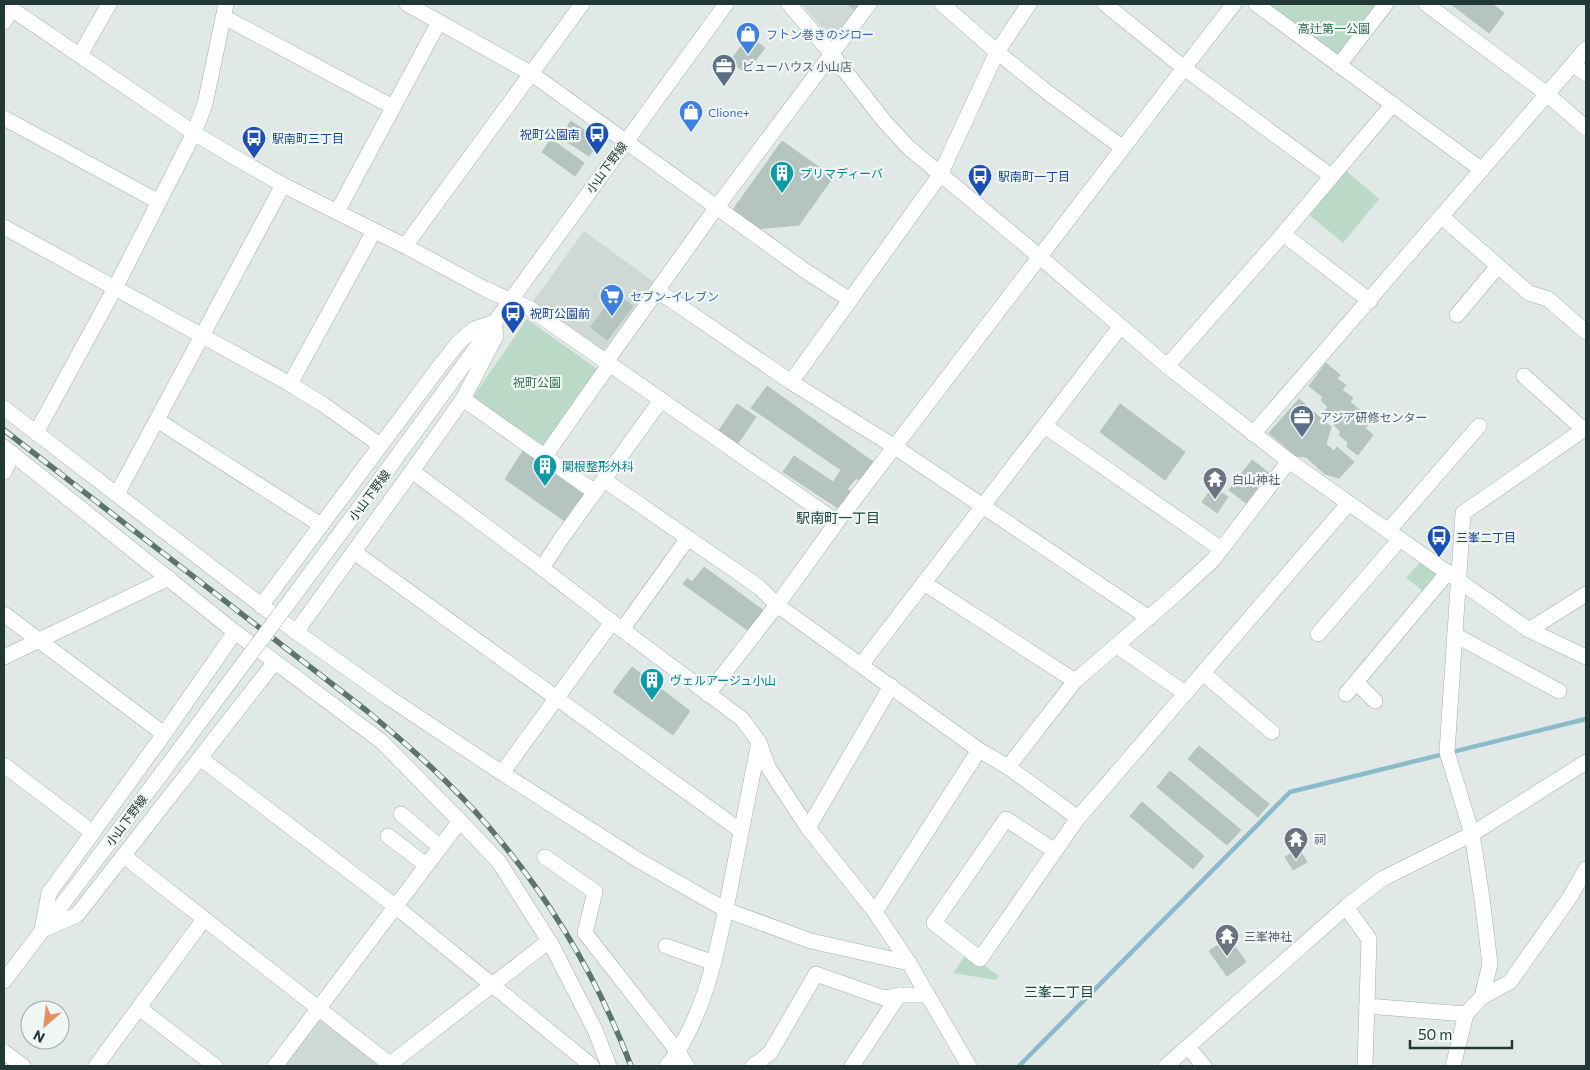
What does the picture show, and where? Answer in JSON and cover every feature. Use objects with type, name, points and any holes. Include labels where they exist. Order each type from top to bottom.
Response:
[{"type":"street","points":[[80,55],[109,4]]},
{"type":"street","points":[[407,4],[532,74],[716,208],[850,300]]},
{"type":"street","points":[[405,246],[582,4]]},
{"type":"street","name":"小山下野線","points":[[4,981],[388,470],[726,4]]},
{"type":"street","points":[[790,4],[884,121],[909,148],[1040,257],[1120,327],[1289,461],[1529,630],[1586,657]]},
{"type":"street","points":[[545,456],[606,369],[606,362],[716,208],[869,4]]},
{"type":"street","points":[[942,4],[1047,92],[1123,148]]},
{"type":"street","points":[[791,382],[940,175],[997,52],[1030,4]]},
{"type":"street","points":[[1105,4],[1184,68],[1331,176]]},
{"type":"street","points":[[708,694],[778,605],[837,522],[1234,4]]},
{"type":"street","points":[[1256,4],[1482,170]]},
{"type":"street","points":[[1339,65],[1386,4]]},
{"type":"street","points":[[1426,4],[1547,94],[1586,128]]},
{"type":"street","points":[[4,22],[8,6],[194,133],[283,185],[405,246],[485,289],[530,308],[837,522]]},
{"type":"street","points":[[36,433],[115,288],[194,133],[205,104],[225,10],[393,107]]},
{"type":"street","points":[[337,212],[439,22]]},
{"type":"street","points":[[1253,434],[1586,49]]},
{"type":"street","points":[[1573,64],[1586,74]]},
{"type":"street","points":[[1168,366],[1393,104]]},
{"type":"street","points":[[4,118],[158,202]]},
{"type":"street","points":[[117,494],[283,185]]},
{"type":"street","points":[[1442,217],[1529,293],[1548,299],[1586,332]]},
{"type":"street","points":[[4,227],[290,384],[324,405],[380,445]]},
{"type":"street","points":[[290,384],[374,231]]},
{"type":"street","points":[[1283,234],[1370,301]]},
{"type":"street","points":[[1457,315],[1498,266]]},
{"type":"street","points":[[658,290],[791,382],[895,447],[1149,618]]},
{"type":"street","points":[[260,606],[458,343],[474,330],[494,322],[496,336],[462,399],[412,472],[296,632]]},
{"type":"street","points":[[861,665],[1120,327]]},
{"type":"street","points":[[1482,997],[1490,964],[1482,898],[1472,834],[1447,752],[1455,635],[1453,576],[1463,513],[1585,429],[1524,376]]},
{"type":"street","points":[[462,399],[545,456],[688,538],[759,587],[778,605],[979,750],[1008,767],[1078,818]]},
{"type":"street","points":[[542,568],[661,400]]},
{"type":"street","points":[[4,408],[296,632],[502,774],[638,860],[726,910],[811,941],[909,963]]},
{"type":"street","points":[[157,420],[321,525]]},
{"type":"street","points":[[1045,426],[1221,549]]},
{"type":"street","points":[[1318,634],[1478,426]]},
{"type":"street","points":[[4,472],[8,451],[235,632],[381,741],[499,862],[549,941],[595,1030],[608,1066]]},
{"type":"street","points":[[1008,767],[1075,681],[1213,560],[1289,461]]},
{"type":"street","points":[[412,472],[742,719],[759,742],[768,767],[808,828],[875,912],[909,963],[969,1066]]},
{"type":"street","points":[[1055,851],[1006,819],[934,924],[980,959],[1078,818],[1349,503]]},
{"type":"street","points":[[502,774],[556,697],[617,626],[688,538]]},
{"type":"street","points":[[354,552],[742,831]]},
{"type":"street","points":[[1346,694],[1453,576]]},
{"type":"street","points":[[4,657],[169,578]]},
{"type":"street","points":[[924,583],[1075,681]]},
{"type":"street","points":[[1529,630],[1586,594]]},
{"type":"street","points":[[4,614],[164,734]]},
{"type":"street","points":[[42,930],[49,893],[235,632]]},
{"type":"street","points":[[1455,635],[1559,691]]},
{"type":"street","points":[[1117,646],[1185,693]]},
{"type":"street","points":[[42,930],[77,916],[275,662]]},
{"type":"street","points":[[1203,673],[1272,732]]},
{"type":"street","points":[[1356,682],[1375,701]]},
{"type":"street","points":[[808,828],[891,686]]},
{"type":"street","points":[[667,1066],[678,1052],[692,1024],[714,963],[759,742]]},
{"type":"street","points":[[875,912],[979,750]]},
{"type":"street","points":[[200,758],[395,906],[592,1066]]},
{"type":"street","points":[[1166,1066],[1346,907],[1382,879],[1472,834],[1586,762]]},
{"type":"street","points":[[4,767],[92,832]]},
{"type":"street","points":[[401,814],[440,847]]},
{"type":"street","points":[[274,1066],[460,821]]},
{"type":"street","points":[[388,836],[426,865]]},
{"type":"street","points":[[124,856],[391,1065],[549,941]]},
{"type":"street","points":[[546,857],[595,892],[585,933],[687,1066]]},
{"type":"street","points":[[1453,1066],[1466,1014],[1482,997],[1510,982],[1570,897],[1586,869]]},
{"type":"street","points":[[1346,907],[1369,939],[1365,1066]]},
{"type":"street","points":[[96,1066],[204,919]]},
{"type":"street","points":[[666,946],[714,963]]},
{"type":"street","points":[[753,1066],[770,1053],[816,974],[884,998],[899,995],[928,994]]},
{"type":"street","points":[[852,1066],[899,995]]},
{"type":"street","points":[[1367,1006],[1466,1014]]},
{"type":"street","points":[[139,1008],[214,1066]]},
{"type":"street","points":[[1188,1046],[1204,1066]]},
{"type":"street","points":[[4,1052],[22,1066]]},
{"type":"shaded area","points":[[802,4],[864,4],[840,36],[826,33]]},
{"type":"shaded area","points":[[584,231],[654,282],[601,353],[532,303]]},
{"type":"shaded area","points":[[317,1014],[385,1066],[280,1066]]},
{"type":"green space","name":"高辻第一公園","points":[[1261,4],[1382,4],[1338,61]]},
{"type":"green space","points":[[1343,168],[1379,199],[1343,243],[1306,212]]},
{"type":"green space","name":"祝町公園","points":[[527,319],[600,371],[544,448],[472,398]]},
{"type":"green space","points":[[1422,560],[1441,575],[1426,593],[1406,578]]},
{"type":"green space","points":[[967,953],[999,976],[996,980],[953,973]]},
{"type":"building","points":[[847,4],[862,4],[856,11]]},
{"type":"building","points":[[1451,4],[1492,4],[1504,13],[1489,33]]},
{"type":"building","name":"フトン巻きのジロー","points":[[749,36],[765,48],[746,73],[730,61]]},
{"type":"building","points":[[571,121],[600,141],[589,156],[560,137]]},
{"type":"building","points":[[551,139],[584,163],[575,176],[542,152]]},
{"type":"building","name":"プリマディーバ","points":[[782,141],[833,177],[799,225],[755,229],[732,211]]},
{"type":"building","name":"セブン-イレブン","points":[[615,293],[633,306],[607,340],[591,327]]},
{"type":"building","name":"アジア研修センター","points":[[1326,363],[1340,375],[1337,379],[1346,385],[1342,390],[1353,398],[1350,402],[1362,412],[1358,416],[1368,424],[1365,428],[1373,435],[1358,455],[1347,447],[1348,442],[1340,436],[1340,431],[1332,423],[1333,419],[1324,412],[1328,407],[1321,400],[1323,397],[1309,386]]},
{"type":"building","points":[[767,386],[876,464],[862,482],[856,478],[847,489],[853,493],[841,510],[783,472],[794,456],[833,482],[841,470],[751,408]]},
{"type":"building","name":"アジア研修センター","points":[[1299,399],[1331,427],[1326,444],[1334,451],[1337,447],[1354,462],[1339,478],[1325,474],[1306,457],[1296,456],[1269,433]]},
{"type":"building","points":[[737,404],[756,417],[736,446],[717,433]]},
{"type":"building","points":[[1120,404],[1185,452],[1165,480],[1100,432]]},
{"type":"building","name":"関根整形外科","points":[[523,451],[585,496],[566,522],[505,479]]},
{"type":"building","points":[[1252,460],[1269,473],[1246,503],[1229,490]]},
{"type":"building","name":"白山神社","points":[[1213,487],[1228,497],[1217,513],[1202,502]]},
{"type":"building","points":[[704,567],[764,611],[749,631],[683,584],[687,578],[692,582]]},
{"type":"building","name":"ヴェルアージュ小山","points":[[632,667],[690,711],[673,735],[613,692]]},
{"type":"building","points":[[1199,746],[1269,804],[1258,817],[1188,759]]},
{"type":"building","points":[[1170,771],[1241,830],[1227,845],[1157,787]]},
{"type":"building","points":[[1142,802],[1204,856],[1193,869],[1130,816]]},
{"type":"building","name":"祠","points":[[1299,849],[1307,862],[1293,870],[1285,857]]},
{"type":"building","name":"三峯神社","points":[[1229,938],[1246,962],[1227,976],[1209,951]]},
{"type":"waterway","points":[[1019,1066],[1290,792],[1586,719]]},
{"type":"railway","points":[[4,430],[367,711],[415,752],[460,795],[510,853],[570,940],[603,1002],[631,1066]]},
{"type":"place","name":"フトン巻きのジロー","points":[[748,55]]},
{"type":"place","name":"ビューハウス 小山店","points":[[724,87]]},
{"type":"place","name":"Clione+","points":[[691,133]]},
{"type":"place","name":"祝町公園南","points":[[597,155]]},
{"type":"place","name":"駅南町三丁目","points":[[254,159]]},
{"type":"place","name":"プリマディーバ","points":[[782,194]]},
{"type":"place","name":"駅南町一丁目","points":[[980,197]]},
{"type":"place","name":"セブン-イレブン","points":[[612,317]]},
{"type":"place","name":"祝町公園前","points":[[513,334]]},
{"type":"place","name":"アジア研修センター","points":[[1302,438]]},
{"type":"place","name":"関根整形外科","points":[[545,487]]},
{"type":"place","name":"白山神社","points":[[1215,500]]},
{"type":"place","name":"三峯二丁目","points":[[1439,558]]},
{"type":"place","name":"ヴェルアージュ小山","points":[[652,701]]},
{"type":"place","name":"祠","points":[[1296,860]]},
{"type":"place","name":"三峯神社","points":[[1227,957]]},
{"type":"district","name":"駅南町一丁目","points":[[838,517]]},
{"type":"district","name":"三峯二丁目","points":[[1059,991]]}]
